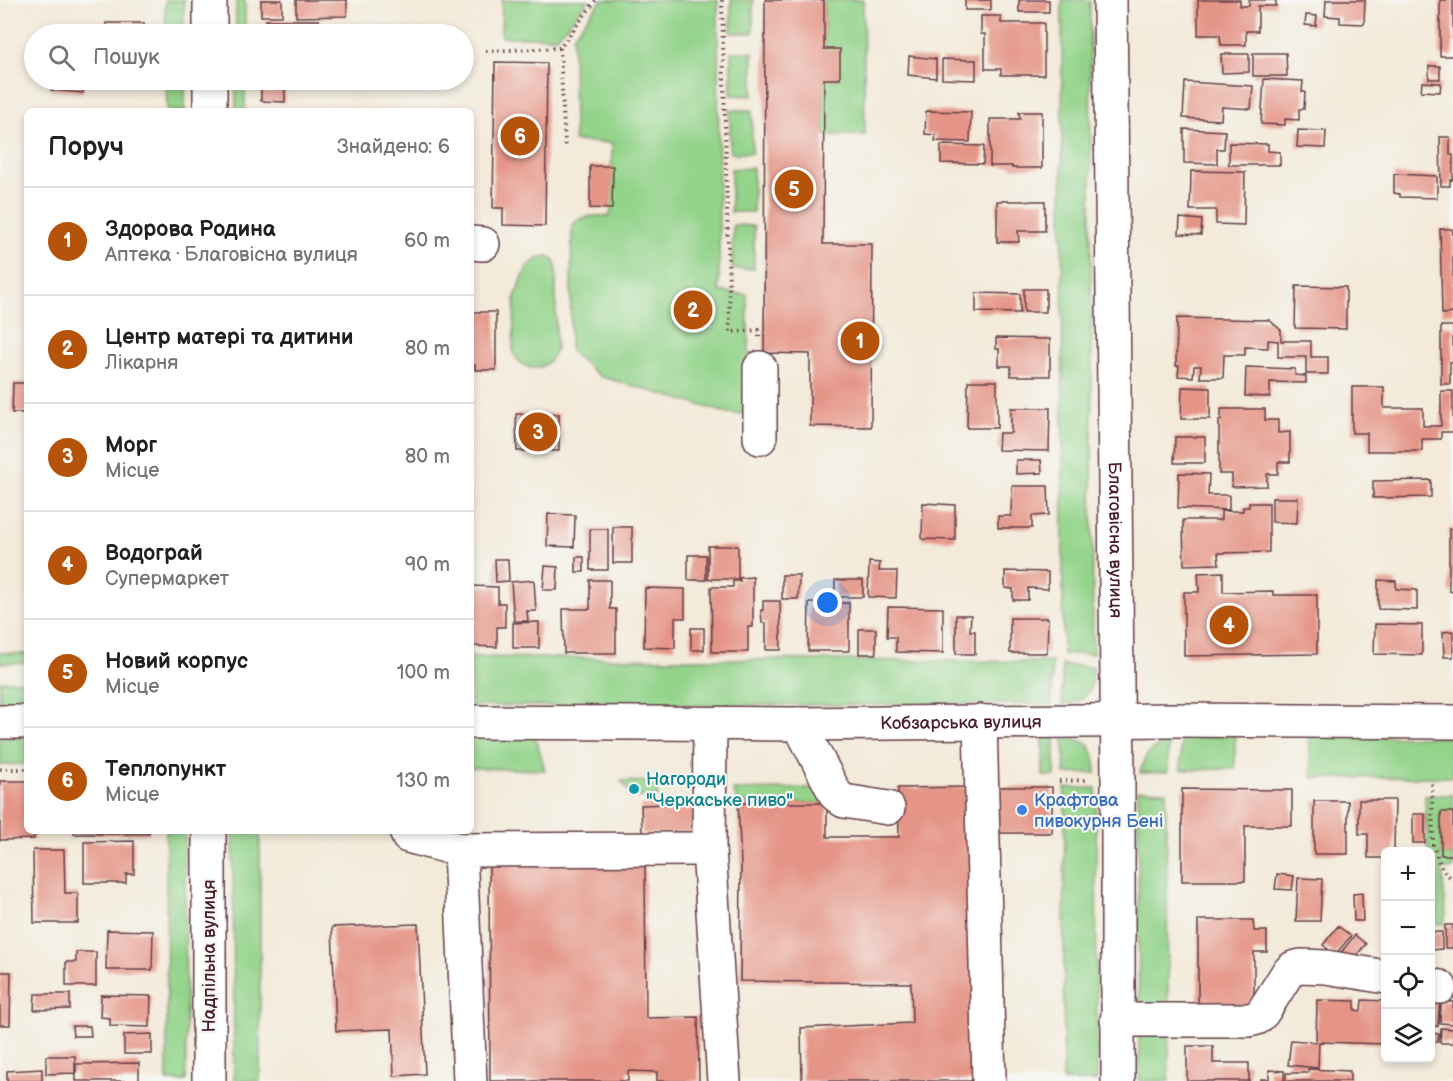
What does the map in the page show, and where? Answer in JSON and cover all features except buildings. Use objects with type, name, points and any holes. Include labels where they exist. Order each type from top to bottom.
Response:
[{"type":"main road","points":[[210,0],[210,24]]},
{"type":"main road","name":"Благовісна вулиця","points":[[1110,0],[1118,791],[1118,1081]]},
{"type":"main road","points":[[210,90],[210,108]]},
{"type":"main road","points":[[760,368],[760,438]]},
{"type":"main road","name":"Кобзарська вулиця","points":[[474,722],[799,724],[1173,720],[1453,722]]},
{"type":"main road","points":[[980,721],[989,1081]]},
{"type":"main road","points":[[0,722],[24,722]]},
{"type":"main road","points":[[710,724],[709,849],[724,1081]]},
{"type":"main road","points":[[799,724],[836,795],[844,801],[888,808]]},
{"type":"main road","name":"Надпільна вулиця","points":[[209,834],[209,1081]]},
{"type":"main road","points":[[407,834],[460,850],[709,849]]},
{"type":"main road","points":[[460,850],[470,1081]]},
{"type":"main road","points":[[1117,1020],[1249,1020],[1257,1018],[1287,974],[1293,968],[1302,966],[1326,967],[1381,976]]},
{"type":"path","points":[[565,149],[560,48],[596,0]]},
{"type":"path","points":[[722,0],[730,332],[759,330],[760,368]]},
{"type":"path","points":[[486,51],[560,48]]},
{"type":"path","points":[[0,769],[24,769]]},
{"type":"path","points":[[1059,781],[1096,780]]},
{"type":"path","points":[[1432,784],[1433,846],[1442,868],[1453,880]]},
{"type":"green space","points":[[165,0],[184,0],[184,24],[166,24]]},
{"type":"green space","points":[[236,0],[245,0],[245,24],[236,24]]},
{"type":"green space","points":[[502,0],[589,0],[557,37],[501,37]]},
{"type":"green space","points":[[602,0],[718,0],[719,291],[747,295],[751,405],[741,414],[727,413],[599,376],[570,351],[572,226],[580,219],[610,216],[611,211],[612,143],[574,141],[573,37]]},
{"type":"green space","points":[[731,0],[753,0],[753,33],[731,33]]},
{"type":"green space","points":[[824,0],[863,0],[865,135],[824,135],[824,79],[839,79],[824,49]]},
{"type":"green space","points":[[1062,0],[1090,0],[1093,654],[1063,654]]},
{"type":"green space","points":[[731,52],[753,52],[753,96],[731,95]]},
{"type":"green space","points":[[166,90],[185,90],[185,108],[167,108]]},
{"type":"green space","points":[[236,90],[245,90],[245,108],[236,108]]},
{"type":"green space","points":[[730,110],[752,110],[752,153],[730,153]]},
{"type":"green space","points":[[753,168],[753,212],[731,212],[731,169]]},
{"type":"green space","points":[[733,225],[754,226],[754,269],[732,269]]},
{"type":"green space","points":[[548,256],[556,265],[556,347],[549,361],[536,368],[523,365],[513,351],[515,297],[527,267],[540,257]]},
{"type":"green space","points":[[0,653],[24,654],[24,663],[0,663]]},
{"type":"green space","points":[[474,657],[1052,662],[1052,704],[474,706]]},
{"type":"green space","points":[[1062,665],[1093,667],[1090,689],[1078,701],[1062,704]]},
{"type":"green space","points":[[0,681],[24,681],[24,705],[0,705]]},
{"type":"green space","points":[[535,735],[545,770],[474,768],[474,736]]},
{"type":"green space","points":[[1235,735],[1235,769],[1181,770],[1181,738]]},
{"type":"green space","points":[[1309,736],[1453,737],[1453,777],[1312,778]]},
{"type":"green space","points":[[0,737],[24,737],[24,764],[0,765]]},
{"type":"green space","points":[[1043,737],[1055,737],[1055,776],[1043,776]]},
{"type":"green space","points":[[1064,738],[1080,740],[1089,746],[1094,757],[1096,773],[1065,774]]},
{"type":"green space","points":[[1168,742],[1168,772],[1140,773],[1149,753]]},
{"type":"green space","points":[[621,781],[656,782],[658,797],[633,797]]},
{"type":"green space","points":[[819,788],[827,803],[738,803],[733,790]]},
{"type":"green space","points":[[1065,788],[1096,788],[1097,1081],[1063,1081]]},
{"type":"green space","points":[[1138,790],[1166,791],[1169,1081],[1139,1081]]},
{"type":"green space","points":[[1453,795],[1453,812],[1441,812],[1441,855],[1453,855],[1453,869],[1442,869],[1446,914],[1444,924],[1435,923],[1435,847],[1428,847],[1425,796]]},
{"type":"green space","points":[[166,834],[185,834],[186,1081],[167,1081]]},
{"type":"green space","points":[[233,834],[260,834],[260,1081],[234,1081]]},
{"type":"place","name":"Теплопункт","points":[[520,136]]},
{"type":"place","name":"Новий корпус","points":[[794,189]]},
{"type":"place","name":"Центр матері та дитини","points":[[693,310]]},
{"type":"place","name":"Здорова Родина","points":[[860,341]]},
{"type":"place","name":"Морг","points":[[538,432]]},
{"type":"place","name":"Водограй","points":[[1229,625]]},
{"type":"place","name":"Нагороди \"Черкаське пиво\"","points":[[634,789]]},
{"type":"place","name":"Крафтова пивокурня Бені","points":[[1022,810]]}]
